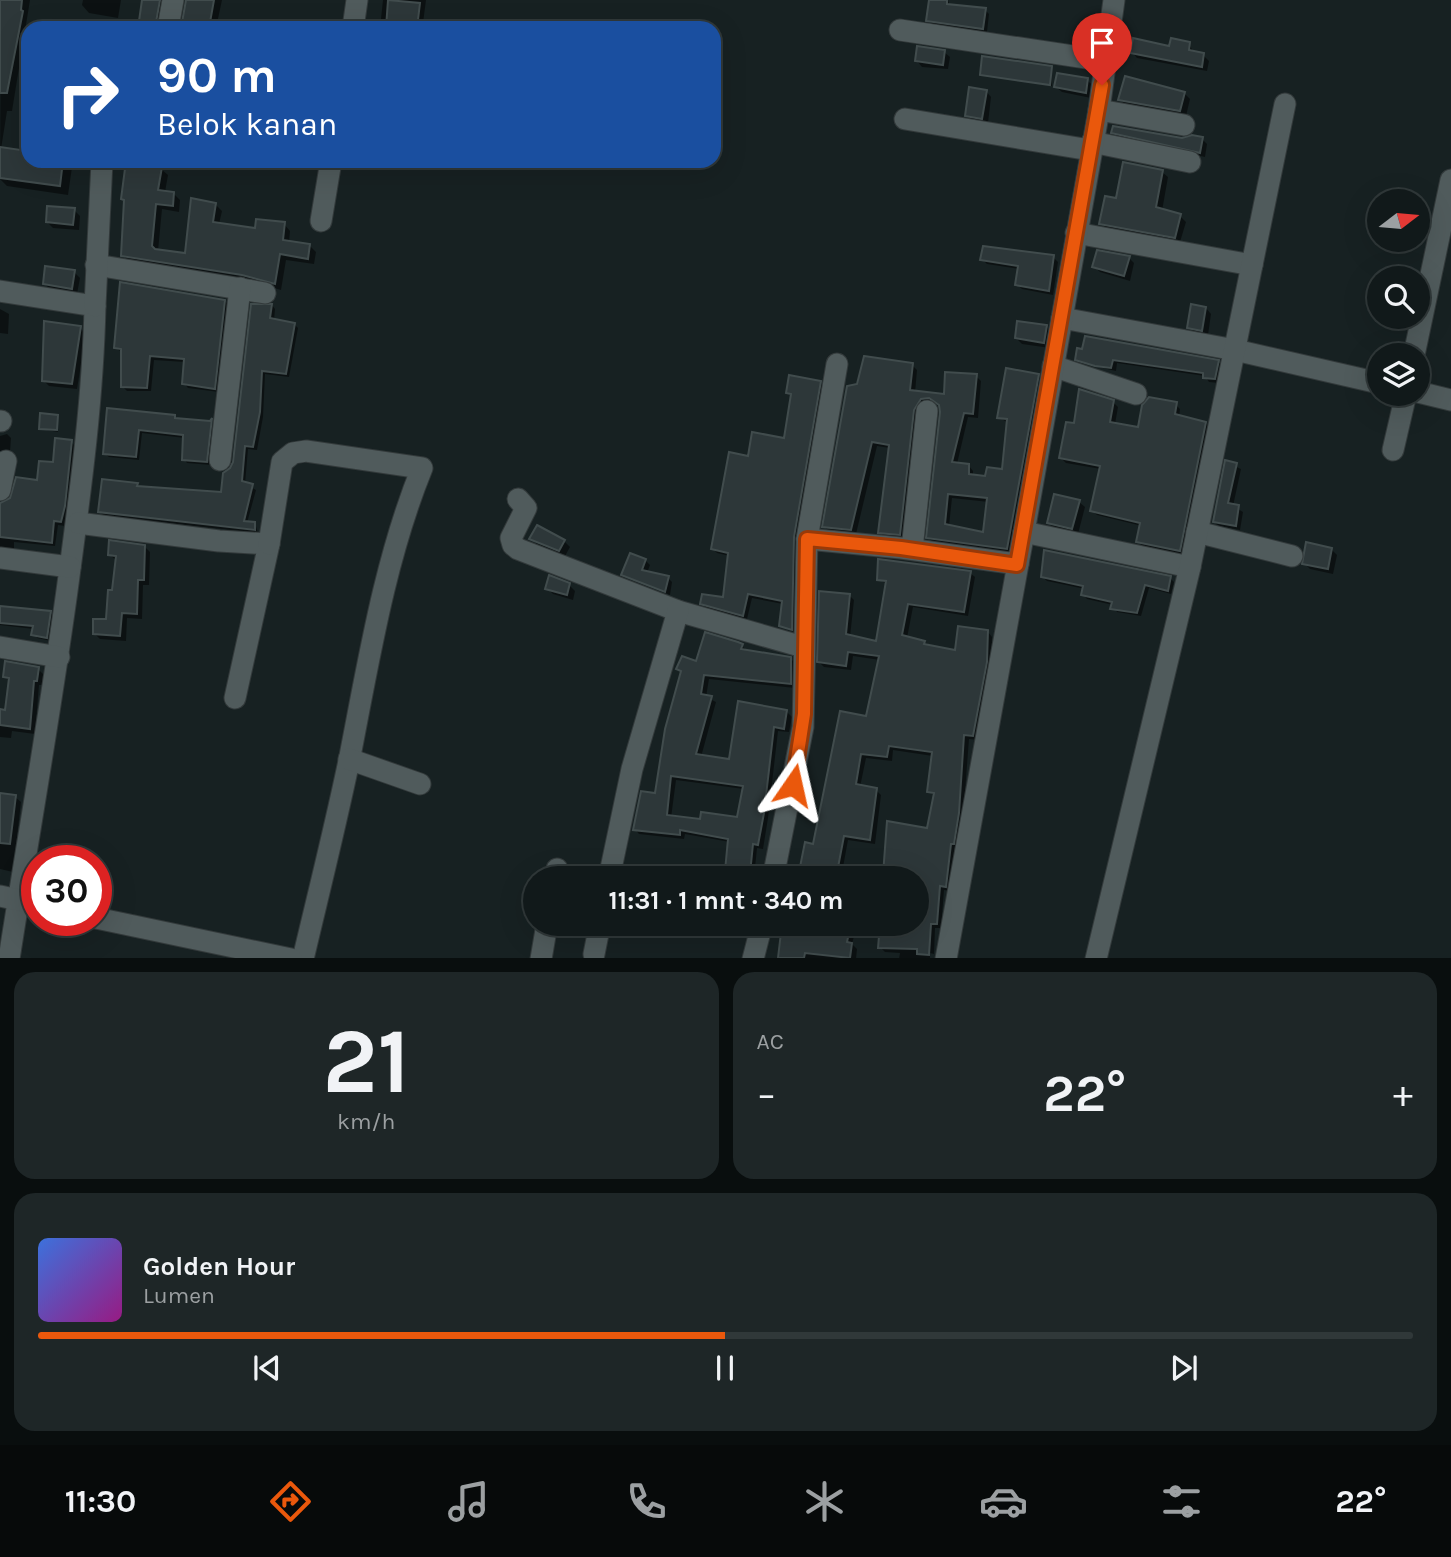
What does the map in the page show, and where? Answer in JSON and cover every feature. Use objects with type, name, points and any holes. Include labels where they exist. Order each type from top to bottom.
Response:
[{"type":"street","points":[[169,21],[173,0]]},
{"type":"street","points":[[354,21],[357,0]]},
{"type":"street","points":[[946,958],[1062,318],[1114,0]]},
{"type":"street","points":[[900,30],[1106,61]]},
{"type":"street","points":[[1096,958],[1190,567],[1286,104]]},
{"type":"street","points":[[1098,110],[1184,125]]},
{"type":"street","points":[[905,119],[1190,162]]},
{"type":"street","points":[[9,958],[78,523],[94,346],[102,168]]},
{"type":"street","points":[[321,222],[330,168]]},
{"type":"street","points":[[1417,343],[1451,180]]},
{"type":"street","points":[[1076,233],[1252,265]]},
{"type":"street","points":[[96,265],[265,293]]},
{"type":"street","points":[[220,460],[240,288]]},
{"type":"street","points":[[0,291],[95,306]]},
{"type":"street","points":[[1062,318],[1235,350],[1367,380]]},
{"type":"street","points":[[775,866],[803,727],[807,539],[836,364]]},
{"type":"street","points":[[1053,366],[1136,394]]},
{"type":"street","points":[[1430,395],[1451,400]]},
{"type":"street","points":[[1393,450],[1403,406]]},
{"type":"street","points":[[912,549],[927,411]]},
{"type":"street","points":[[235,698],[269,544],[282,462],[293,453],[306,451],[422,467],[392,561],[372,641],[349,759],[303,958]]},
{"type":"street","points":[[0,490],[6,461]]},
{"type":"street","points":[[518,499],[526,509],[511,538],[513,545],[678,611],[803,647]]},
{"type":"street","points":[[78,523],[269,544]]},
{"type":"street","points":[[1024,532],[1190,567]]},
{"type":"street","points":[[1197,532],[1292,556]]},
{"type":"street","points":[[807,539],[912,549],[1017,565]]},
{"type":"street","points":[[0,558],[70,567]]},
{"type":"street","points":[[612,866],[632,769],[678,611]]},
{"type":"street","points":[[0,647],[58,657]]},
{"type":"street","points":[[349,759],[420,784]]},
{"type":"street","points":[[112,923],[190,949],[290,958]]},
{"type":"street","points":[[541,958],[545,936]]},
{"type":"street","points":[[594,954],[598,936]]},
{"type":"street","points":[[753,958],[759,936]]},
{"type":"building","points":[[0,0],[22,0],[23,11],[7,93],[0,93]]},
{"type":"building","points":[[142,0],[160,0],[156,21],[139,21]]},
{"type":"building","points":[[186,0],[214,0],[210,21],[182,21]]},
{"type":"building","points":[[388,0],[420,3],[418,21],[386,21]]},
{"type":"building","points":[[929,0],[947,0],[947,4],[986,8],[983,29],[926,21]]},
{"type":"building","points":[[1133,38],[1169,46],[1171,38],[1190,42],[1189,50],[1204,53],[1202,67],[1130,53]]},
{"type":"building","points":[[917,46],[945,50],[943,65],[915,61]]},
{"type":"building","points":[[982,56],[1052,66],[1050,85],[980,75]]},
{"type":"building","points":[[1057,73],[1088,78],[1086,93],[1054,87]]},
{"type":"building","points":[[1125,76],[1185,92],[1180,111],[1118,100]]},
{"type":"building","points":[[969,87],[987,90],[982,119],[965,116]]},
{"type":"building","points":[[1113,126],[1182,138],[1192,135],[1203,137],[1200,153],[1111,133]]},
{"type":"building","points":[[0,147],[21,150],[21,168],[62,168],[60,186],[0,178]]},
{"type":"building","points":[[1123,162],[1163,170],[1156,207],[1181,214],[1175,238],[1099,224],[1105,196],[1116,198]]},
{"type":"building","points":[[125,168],[162,168],[158,190],[174,192],[173,206],[156,204],[152,246],[155,249],[185,253],[191,198],[216,203],[213,222],[255,228],[256,219],[285,222],[283,240],[310,244],[308,259],[280,254],[275,284],[242,275],[121,256],[124,200],[121,199]]},
{"type":"building","points":[[47,206],[75,208],[73,225],[46,222]]},
{"type":"building","points":[[983,246],[1054,255],[1049,291],[1015,285],[1018,266],[980,260]]},
{"type":"building","points":[[1097,250],[1130,256],[1124,276],[1092,267]]},
{"type":"building","points":[[45,266],[75,270],[72,289],[43,284]]},
{"type":"building","points":[[120,282],[225,300],[215,389],[182,384],[184,359],[150,356],[147,388],[121,387],[121,349],[114,348]]},
{"type":"building","points":[[251,304],[272,304],[270,318],[295,323],[286,374],[262,371],[260,412],[253,447],[245,446],[242,481],[253,484],[244,521],[255,522],[255,530],[98,512],[102,479],[138,483],[137,486],[221,492],[223,473],[233,462]]},
{"type":"building","points":[[1191,304],[1206,307],[1202,331],[1187,328]]},
{"type":"building","points":[[44,321],[81,326],[72,384],[42,381]]},
{"type":"building","points":[[1017,321],[1047,325],[1044,343],[1015,338]]},
{"type":"building","points":[[1085,336],[1219,360],[1215,379],[1203,378],[1203,373],[1113,360],[1111,368],[1075,360],[1077,348],[1082,349]]},
{"type":"building","points":[[864,356],[913,363],[910,390],[944,394],[945,372],[977,374],[973,414],[964,413],[952,462],[969,464],[969,474],[985,476],[987,467],[1002,469],[1007,419],[997,418],[1006,368],[1039,374],[1007,549],[926,538],[940,412],[939,405],[929,398],[921,399],[914,410],[900,535],[878,533],[889,445],[872,442],[851,530],[822,527],[847,386],[857,384]],"holes":[[[948,494],[987,498],[983,532],[945,524]]]},
{"type":"building","points":[[789,375],[821,381],[794,537],[792,630],[779,626],[782,601],[748,594],[743,616],[700,604],[702,594],[723,597],[728,553],[711,549],[729,452],[748,456],[752,432],[784,438],[791,394],[786,393]]},
{"type":"building","points":[[1079,389],[1114,400],[1110,422],[1138,427],[1142,405],[1149,397],[1177,402],[1175,414],[1206,422],[1180,551],[1136,542],[1140,523],[1090,511],[1100,466],[1059,458],[1066,422],[1074,423]]},
{"type":"building","points":[[107,408],[175,415],[175,418],[210,421],[212,418],[207,462],[182,460],[183,435],[139,430],[136,457],[103,454]]},
{"type":"building","points":[[40,413],[58,415],[57,430],[39,429]]},
{"type":"building","points":[[55,438],[72,440],[65,506],[61,522],[54,521],[52,543],[0,537],[0,503],[10,498],[16,477],[37,480],[39,461],[53,462]]},
{"type":"building","points":[[1225,460],[1237,463],[1228,503],[1239,505],[1236,526],[1213,522]]},
{"type":"building","points":[[1054,494],[1080,500],[1072,529],[1047,523]]},
{"type":"building","points":[[537,525],[565,540],[559,551],[529,539]]},
{"type":"building","points":[[109,540],[145,545],[144,580],[138,580],[137,614],[122,613],[120,636],[93,634],[93,619],[106,619],[108,590],[112,590],[116,556],[108,555]]},
{"type":"building","points":[[1306,542],[1332,548],[1328,569],[1302,564]]},
{"type":"building","points":[[1044,550],[1171,576],[1168,591],[1145,585],[1137,613],[1110,609],[1112,602],[1081,595],[1083,586],[1041,577]]},
{"type":"building","points":[[630,553],[646,559],[642,570],[669,576],[665,592],[621,575]]},
{"type":"building","points":[[878,559],[971,571],[964,612],[908,604],[902,635],[925,641],[924,644],[955,650],[958,626],[988,630],[987,662],[973,736],[964,735],[959,813],[954,844],[951,844],[946,887],[940,886],[937,924],[931,924],[929,955],[917,954],[917,949],[878,948],[879,936],[929,936],[929,866],[884,866],[887,821],[927,828],[934,793],[927,792],[932,752],[889,746],[887,757],[861,754],[856,784],[877,788],[870,840],[844,836],[838,866],[800,866],[805,842],[813,844],[840,711],[866,716],[879,656],[848,652],[846,666],[817,662],[819,591],[850,594],[846,634],[876,641],[886,581],[877,580]]},
{"type":"building","points":[[549,575],[570,583],[567,595],[545,589]]},
{"type":"building","points":[[0,606],[51,611],[47,638],[31,635],[33,626],[0,623]]},
{"type":"building","points":[[705,632],[743,644],[741,649],[791,657],[791,684],[704,675],[701,694],[712,696],[696,754],[729,759],[738,701],[787,710],[784,729],[774,727],[764,813],[758,845],[753,844],[751,866],[725,866],[728,839],[680,830],[680,835],[633,830],[641,791],[655,793],[665,729],[681,671],[676,669],[682,656],[696,661]],"holes":[[[671,776],[743,786],[737,817],[701,812],[700,819],[667,815]]]},
{"type":"building","points":[[5,661],[39,667],[37,681],[34,681],[30,729],[0,725],[0,709],[5,710],[9,678],[3,677]]},
{"type":"building","points":[[0,793],[16,795],[10,844],[0,843]]},
{"type":"building","points":[[781,936],[848,936],[847,942],[852,943],[850,958],[805,953],[804,958],[778,958]]},
{"type":"route","points":[[793,785],[804,714],[803,647],[807,539],[901,548],[1017,565],[1102,85]]}]
